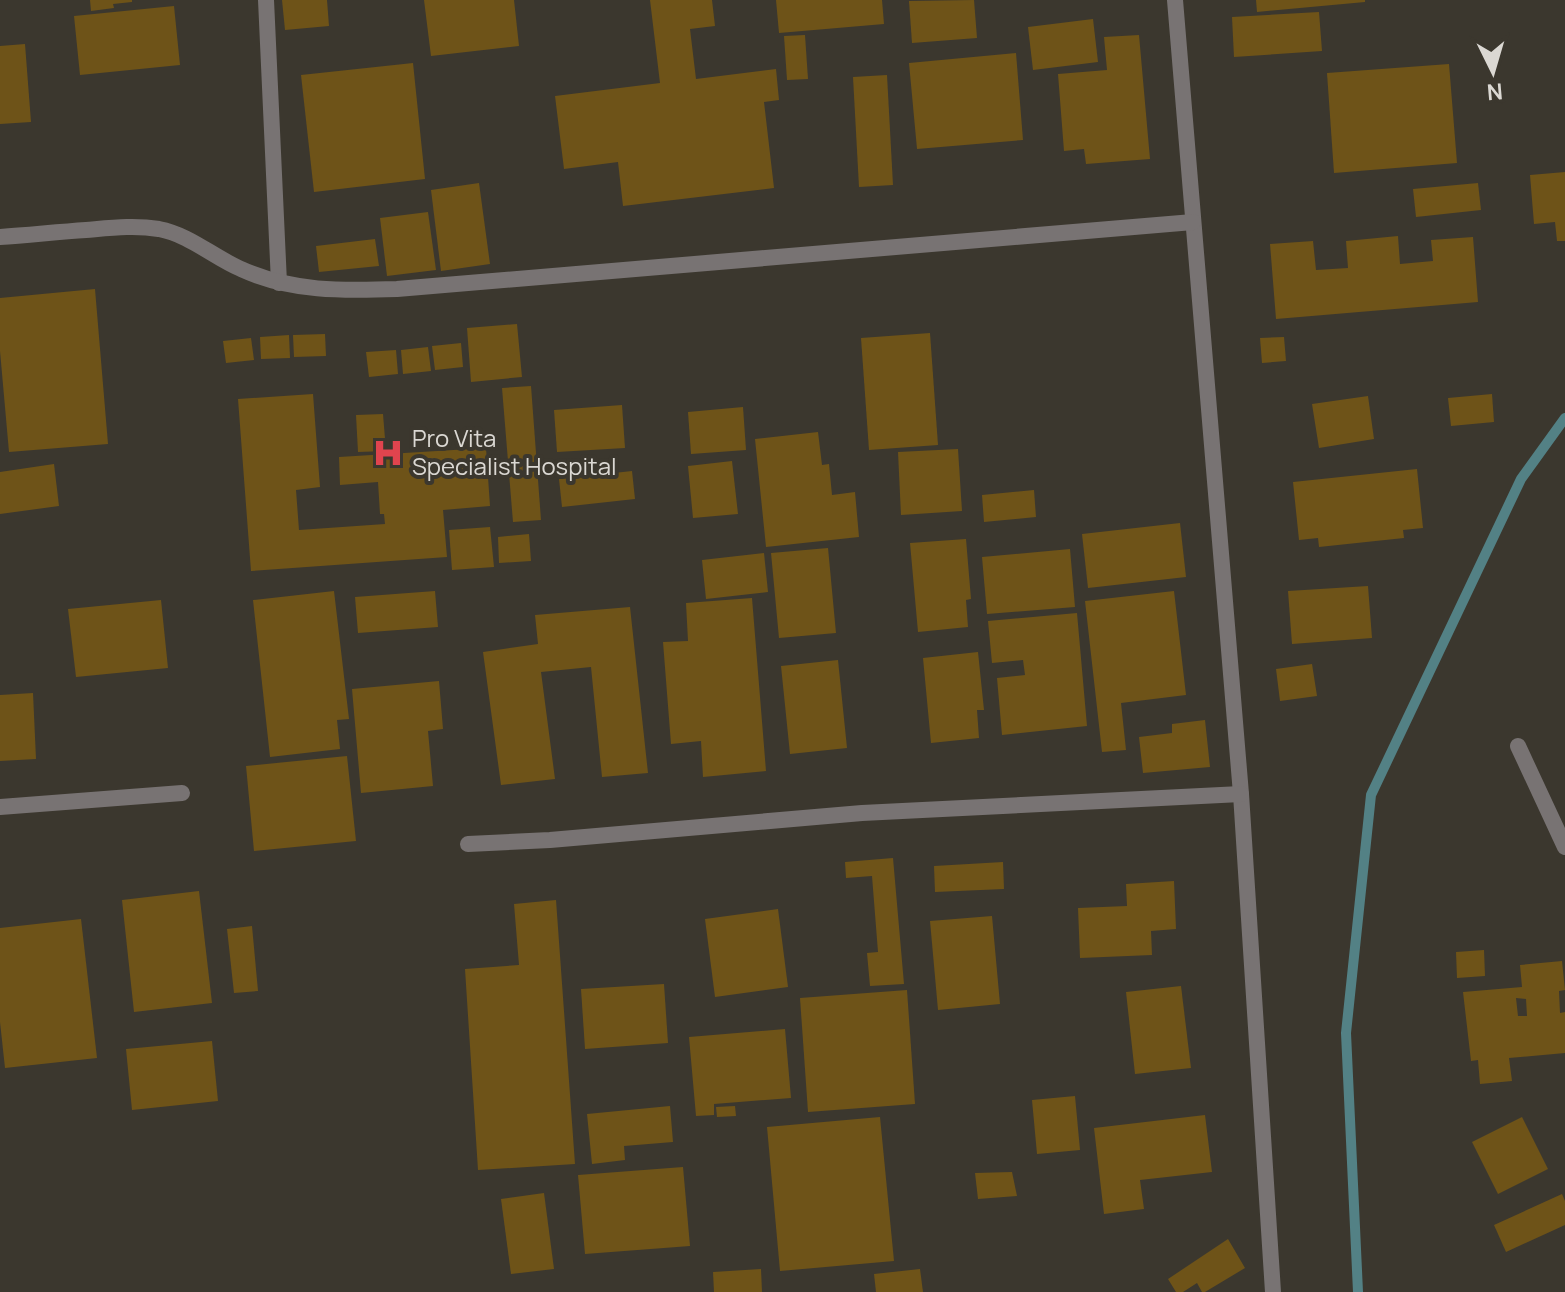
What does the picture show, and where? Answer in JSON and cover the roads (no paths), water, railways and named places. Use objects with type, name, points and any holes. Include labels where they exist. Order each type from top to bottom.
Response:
[{"type":"street","points":[[266,0],[279,283]]},
{"type":"street","points":[[1175,0],[1241,794],[1273,1292]]},
{"type":"street","points":[[0,237],[133,226],[161,229],[187,238],[239,269],[279,283],[318,290],[397,289],[1193,222]]},
{"type":"street","points":[[1518,746],[1565,847]]},
{"type":"street","points":[[0,807],[182,793]]},
{"type":"street","points":[[468,844],[550,840],[862,813],[1241,794]]},
{"type":"waterway","points":[[1358,1292],[1346,1033],[1371,795],[1521,479],[1565,418]]},
{"type":"place","name":"Pro Vita Specialist Hospital","points":[[388,453]]}]
